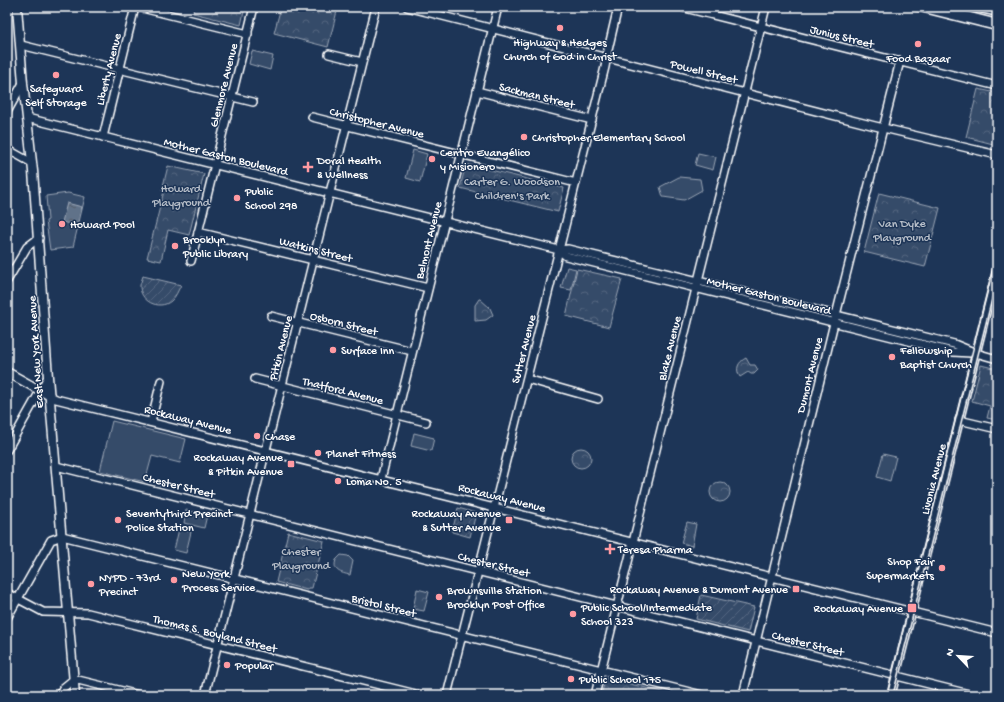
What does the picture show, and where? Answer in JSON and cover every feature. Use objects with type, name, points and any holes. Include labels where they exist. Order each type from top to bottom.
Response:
[{"type":"main road","name":"East New York Avenue","points":[[17,7],[23,83],[39,238],[48,376],[75,695]]},
{"type":"main road","name":"Rockaway Avenue","points":[[7,372],[50,396]]},
{"type":"street","name":"Liberty Avenue","points":[[103,137],[135,7]]},
{"type":"street","points":[[138,7],[248,34]]},
{"type":"street","name":"Glenmore Avenue","points":[[191,262],[254,7]]},
{"type":"street","name":"Pitkin Avenue","points":[[205,695],[376,7]]},
{"type":"street","name":"Powell Street","points":[[406,7],[883,128],[997,155]]},
{"type":"street","name":"Belmont Avenue","points":[[381,479],[498,7]]},
{"type":"street","name":"Sutter Avenue","points":[[447,695],[592,120],[618,7]]},
{"type":"street","name":"Junius Street","points":[[681,7],[997,86]]},
{"type":"street","name":"Blake Avenue","points":[[595,695],[766,7]]},
{"type":"street","points":[[974,7],[997,12]]},
{"type":"street","points":[[21,45],[253,102]]},
{"type":"street","points":[[329,54],[362,62]]},
{"type":"street","name":"Dumont Avenue","points":[[743,695],[900,61]]},
{"type":"street","points":[[7,112],[23,83]]},
{"type":"street","name":"Sackman Street","points":[[477,91],[592,120]]},
{"type":"street","name":"Christopher Avenue","points":[[312,117],[576,183]]},
{"type":"street","name":"Mother Gaston Boulevard","points":[[27,118],[559,250],[568,249],[954,344],[976,353],[997,359]]},
{"type":"street","points":[[7,149],[32,163]]},
{"type":"street","name":"Watkins Street","points":[[198,232],[428,288]]},
{"type":"street","points":[[7,281],[27,247],[39,238]]},
{"type":"street","name":"Mother Gaston Boulevard","points":[[559,250],[566,256],[696,289],[953,352],[976,353]]},
{"type":"street","name":"Livonia Avenue","points":[[891,695],[976,353],[995,288],[997,269]]},
{"type":"street","name":"Osborn Street","points":[[271,316],[412,351]]},
{"type":"street","points":[[7,450],[48,376]]},
{"type":"street","name":"Thatford Avenue","points":[[255,379],[426,422]]},
{"type":"street","points":[[527,379],[598,399]]},
{"type":"street","points":[[151,422],[161,381]]},
{"type":"street","name":"Rockaway Avenue","points":[[50,396],[56,399],[997,633]]},
{"type":"street","points":[[959,420],[997,429]]},
{"type":"street","name":"Chester Street","points":[[56,466],[973,695]]},
{"type":"street","points":[[7,618],[51,540],[62,536]]},
{"type":"street","name":"Bristol Street","points":[[62,536],[702,695]]},
{"type":"street","name":"Thomas S. Boyland Street","points":[[7,593],[43,612],[88,613],[420,695]]},
{"type":"street","points":[[59,695],[63,688],[74,679],[139,695]]},
{"type":"green space","points":[[194,7],[245,7],[241,25],[193,13]]},
{"type":"green space","points":[[281,7],[338,7],[328,47],[274,33]]},
{"type":"green space","points":[[252,51],[273,56],[270,70],[249,64]]},
{"type":"green space","points":[[978,89],[997,93],[997,145],[966,137]]},
{"type":"green space","points":[[413,150],[427,154],[420,182],[406,178]]},
{"type":"green space","points":[[698,153],[716,157],[713,170],[695,165]]},
{"type":"green space","name":"Carter G. Woodson Children's Park","points":[[466,164],[564,188],[558,212],[460,188]]},
{"type":"green space","name":"Howard Playground","points":[[168,166],[204,174],[189,235],[168,230],[161,261],[147,258],[164,191],[162,190]]},
{"type":"green space","points":[[679,177],[700,179],[702,190],[684,200],[663,197],[660,187]]},
{"type":"green space","name":"Howard Pool","points":[[68,193],[85,197],[73,247],[50,250],[46,221],[48,220],[46,196]]},
{"type":"green space","name":"Van Dyke Playground","points":[[879,193],[940,208],[925,267],[864,252]]},
{"type":"green space","points":[[567,267],[576,269],[571,290],[561,288]]},
{"type":"green space","points":[[577,269],[622,279],[609,327],[566,316]]},
{"type":"green space","points":[[143,276],[181,285],[171,301],[166,304],[156,305],[146,300],[143,296],[140,285]]},
{"type":"green space","points":[[479,299],[490,308],[493,315],[486,320],[475,321],[475,305]]},
{"type":"green space","points":[[746,358],[750,365],[755,365],[758,370],[754,374],[748,372],[740,377],[738,374],[738,366]]},
{"type":"green space","points":[[981,365],[997,369],[997,420],[987,418],[990,406],[972,401]]},
{"type":"green space","points":[[112,421],[186,439],[180,463],[152,456],[145,482],[100,471]]},
{"type":"green space","points":[[414,433],[434,438],[431,451],[411,446]]},
{"type":"green space","points":[[581,448],[588,451],[591,458],[588,465],[581,468],[574,465],[571,458],[574,451]]},
{"type":"green space","points":[[883,454],[896,457],[890,481],[877,477]]},
{"type":"green space","points":[[720,482],[727,485],[730,492],[727,499],[720,502],[713,499],[710,492],[713,485]]},
{"type":"green space","points":[[458,508],[476,513],[470,537],[452,532]]},
{"type":"green space","points":[[186,510],[207,515],[204,528],[184,523]]},
{"type":"green space","points":[[687,522],[696,524],[692,546],[681,543]]},
{"type":"green space","points":[[179,529],[191,532],[186,553],[174,550]]},
{"type":"green space","name":"Chester Playground","points":[[288,532],[324,541],[312,588],[308,588],[307,590],[276,582]]},
{"type":"green space","points":[[341,555],[348,556],[353,561],[350,575],[338,571],[335,567],[336,560]]},
{"type":"green space","points":[[417,589],[429,592],[424,611],[413,609]]},
{"type":"green space","points":[[701,595],[754,607],[748,632],[696,619]]},
{"type":"green space","points":[[606,678],[675,695],[601,695]]},
{"type":"water","points":[[67,203],[82,207],[77,226],[62,222]]},
{"type":"railway","points":[[901,7],[997,31]]},
{"type":"railway","points":[[950,7],[997,19]]},
{"type":"railway","points":[[887,695],[997,253]]},
{"type":"railway","points":[[893,695],[997,279]]},
{"type":"place","name":"Highway & Hedges Church of God in Christ","points":[[560,28]]},
{"type":"place","name":"Food Bazaar","points":[[918,44]]},
{"type":"place","name":"Safeguard Self Storage","points":[[56,75]]},
{"type":"place","name":"Christopher Elementary School","points":[[524,137]]},
{"type":"place","name":"Centro Evangélico y Misionero","points":[[432,159]]},
{"type":"place","name":"Doral Health & Wellness","points":[[308,167]]},
{"type":"place","name":"Public School 298","points":[[237,198]]},
{"type":"place","name":"Howard Pool","points":[[62,224]]},
{"type":"place","name":"Brooklyn Public Library","points":[[175,246]]},
{"type":"place","name":"Surface Inn","points":[[333,350]]},
{"type":"place","name":"Fellowship Baptist Church","points":[[892,357]]},
{"type":"place","name":"Chase","points":[[257,436]]},
{"type":"place","name":"Planet Fitness","points":[[318,453]]},
{"type":"place","name":"Rockaway Avenue & Pitkin Avenue","points":[[291,464]]},
{"type":"place","name":"Loma No. 5","points":[[338,481]]},
{"type":"place","name":"Seventythird Precinct Police Station","points":[[118,520]]},
{"type":"place","name":"Rockaway Avenue & Sutter Avenue","points":[[509,520]]},
{"type":"place","name":"Teresa Pharma","points":[[610,549]]},
{"type":"place","name":"Shop Fair Supermarkets","points":[[942,568]]},
{"type":"place","name":"New York Process Service","points":[[174,580]]},
{"type":"place","name":"NYPD - 73rd Precinct","points":[[91,584]]},
{"type":"place","name":"Rockaway Avenue & Dumont Avenue","points":[[796,589]]},
{"type":"place","name":"Brownsville Station Brooklyn Post Office","points":[[439,597]]},
{"type":"place","name":"Rockaway Avenue","points":[[912,608]]},
{"type":"place","name":"Public School/Intermediate School 323","points":[[573,614]]},
{"type":"place","name":"Popular","points":[[227,665]]},
{"type":"place","name":"Public School 175","points":[[571,679]]}]
